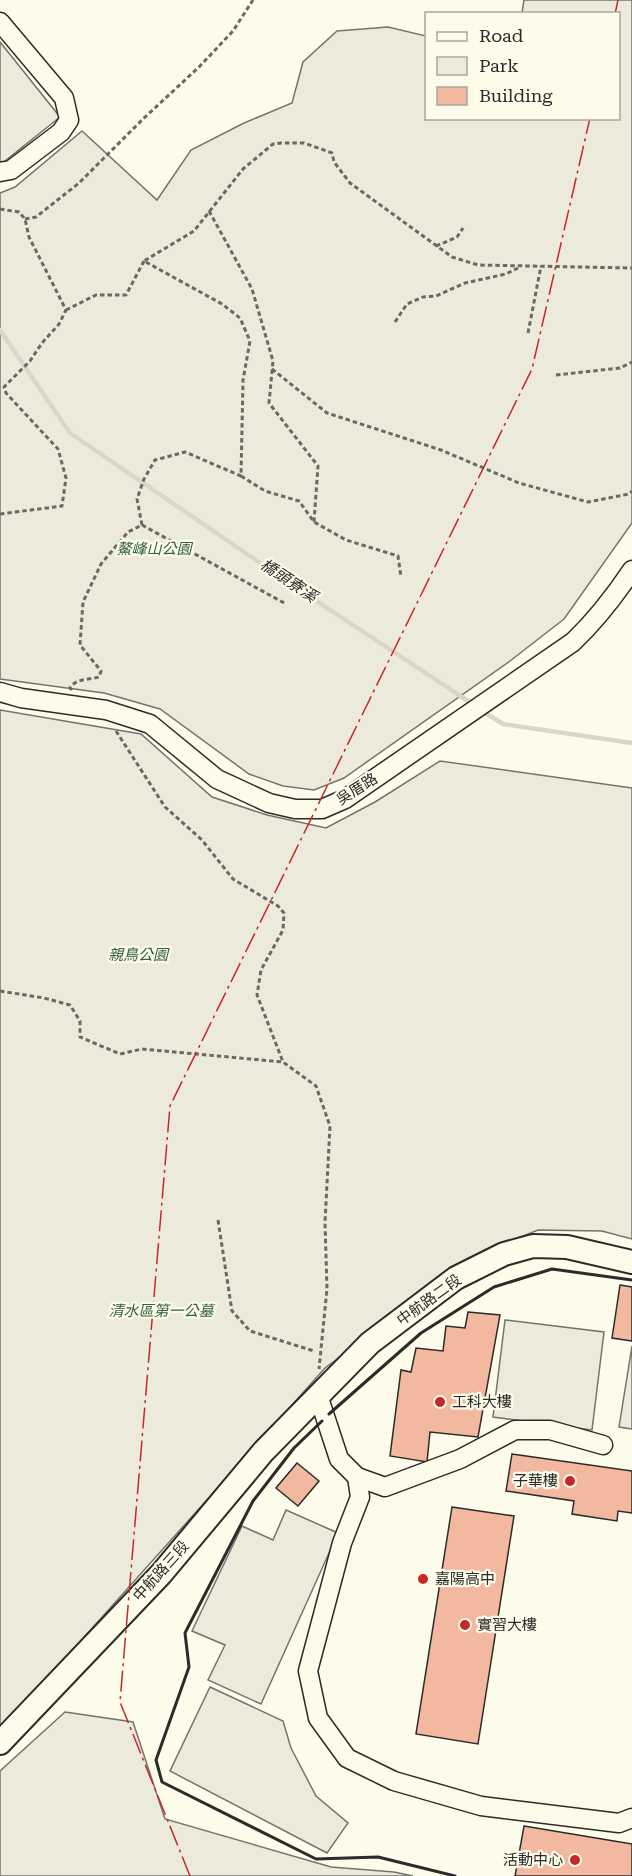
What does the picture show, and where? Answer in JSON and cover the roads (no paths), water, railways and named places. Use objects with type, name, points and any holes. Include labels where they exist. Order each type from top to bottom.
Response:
[{"type":"main road","name":"中航路二段","points":[[318,1395],[370,1343],[456,1278],[504,1254],[533,1246],[567,1247],[632,1262]]},
{"type":"main road","name":"中航路三段","points":[[0,1743],[161,1574],[264,1452],[318,1395]]},
{"type":"street","points":[[0,21],[64,98],[69,120],[61,132],[11,170],[0,172]]},
{"type":"street","name":"吳厝路","points":[[0,692],[21,699],[106,710],[150,724],[217,778],[268,802],[296,809],[322,809],[345,799],[573,642],[595,621],[632,570]]},
{"type":"street","points":[[318,1395],[339,1459],[357,1477],[385,1486],[460,1459],[515,1430],[550,1430],[603,1444]]},
{"type":"street","points":[[357,1477],[360,1497],[342,1543],[308,1671],[318,1718],[347,1758],[394,1781],[481,1806],[619,1823],[632,1818]]},
{"type":"waterway","name":"橋頭寮溪","points":[[0,330],[70,433],[288,582],[474,705]]},
{"type":"waterway","name":"橋頭寮溪","points":[[481,710],[503,724],[632,743]]},
{"type":"place","name":"工科大樓","points":[[440,1402]]},
{"type":"place","name":"子華樓","points":[[570,1481]]},
{"type":"place","name":"嘉陽高中","points":[[423,1579]]},
{"type":"place","name":"實習大樓","points":[[465,1625]]},
{"type":"place","name":"活動中心","points":[[575,1860]]},
{"type":"park label","name":"鰲峰山公園","points":[[154,549]]},
{"type":"park label","name":"親鳥公園","points":[[138,955]]},
{"type":"park label","name":"清水區第一公墓","points":[[161,1311]]}]
